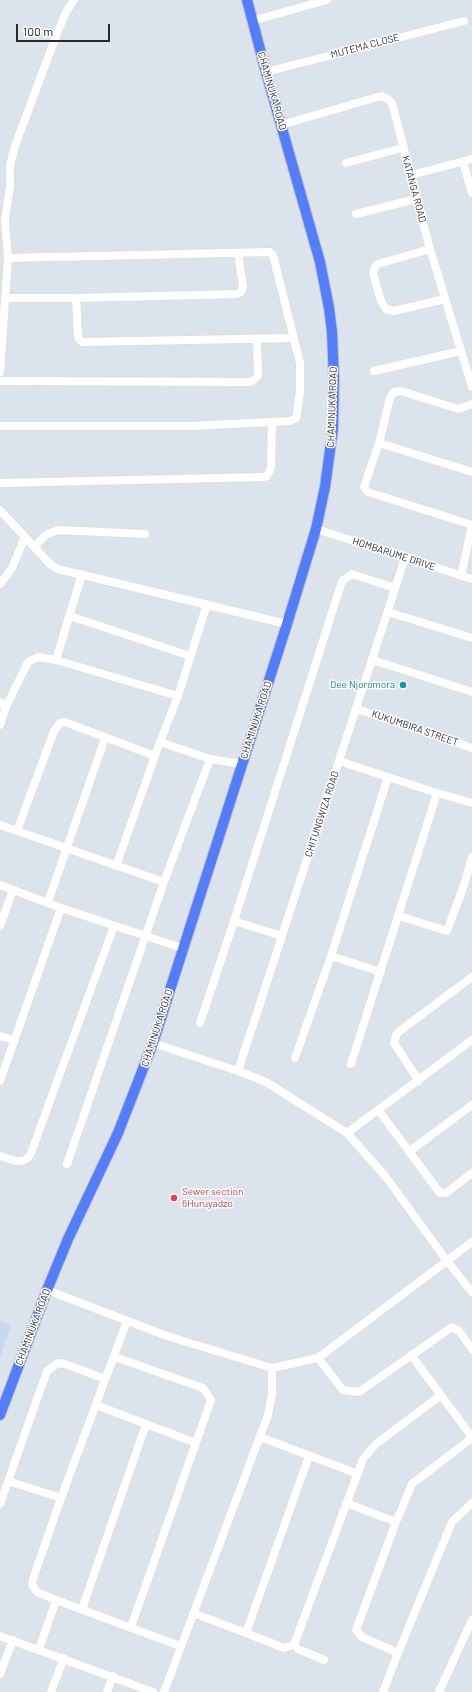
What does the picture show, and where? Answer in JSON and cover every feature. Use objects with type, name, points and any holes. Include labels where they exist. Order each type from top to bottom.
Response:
[{"type":"main road","name":"CHAMINUKA ROAD","points":[[0,1416],[46,1290],[68,1239],[121,1126],[153,1043],[182,948],[287,624],[316,529],[325,487],[333,428],[334,380],[332,332],[320,262],[247,0]]},
{"type":"street","points":[[0,372],[8,258],[6,221],[10,186],[10,165],[15,146],[56,36],[66,12],[74,0]]},
{"type":"street","points":[[252,21],[327,0]]},
{"type":"street","name":"MUTEMA CLOSE","points":[[266,72],[464,20]]},
{"type":"street","name":"KATANGA ROAD","points":[[281,125],[381,96],[388,99],[392,103],[402,148],[411,175],[430,249],[471,382]]},
{"type":"street","points":[[346,163],[402,148]]},
{"type":"street","points":[[411,175],[472,159]]},
{"type":"street","points":[[463,162],[472,193]]},
{"type":"street","points":[[356,214],[416,199]]},
{"type":"street","points":[[430,249],[378,264],[375,267],[373,273],[381,301],[386,309],[394,312],[445,299]]},
{"type":"street","points":[[0,426],[190,426],[290,421],[296,418],[297,414],[301,374],[300,363],[274,255],[270,252],[8,258]]},
{"type":"street","points":[[5,298],[76,298],[237,294],[242,292],[243,287],[238,253]]},
{"type":"street","points":[[76,298],[78,336],[82,342],[293,338]]},
{"type":"street","points":[[0,381],[249,382],[258,376],[257,338]]},
{"type":"street","points":[[374,371],[461,351]]},
{"type":"street","points":[[461,576],[472,525],[368,492],[365,490],[365,484],[379,443],[390,398],[394,392],[400,391],[458,409],[472,404]]},
{"type":"street","points":[[0,483],[264,477],[267,476],[271,468],[272,423]]},
{"type":"street","points":[[379,443],[472,472]]},
{"type":"street","points":[[0,510],[35,546],[50,564],[58,569],[287,624]]},
{"type":"street","name":"HOMBARUME DRIVE","points":[[316,529],[472,579]]},
{"type":"street","points":[[35,546],[47,534],[59,530],[144,534]]},
{"type":"street","points":[[0,584],[12,568],[25,537]]},
{"type":"street","name":"CHITUNGWIZA ROAD","points":[[238,1071],[406,558]]},
{"type":"street","points":[[56,660],[82,574]]},
{"type":"street","points":[[200,1023],[342,581],[352,574],[395,588]]},
{"type":"street","points":[[116,866],[178,696],[207,604]]},
{"type":"street","points":[[388,612],[472,638]]},
{"type":"street","points":[[70,616],[190,656]]},
{"type":"street","points":[[0,725],[3,704],[26,665],[31,660],[38,657],[56,660],[178,696]]},
{"type":"street","points":[[373,660],[472,692]]},
{"type":"street","name":"KUKUMBIRA STREET","points":[[357,709],[472,748]]},
{"type":"street","points":[[17,831],[56,727],[60,723],[65,722],[155,756]]},
{"type":"street","points":[[48,902],[105,738]]},
{"type":"street","points":[[160,742],[210,759],[242,764]]},
{"type":"street","points":[[67,1164],[106,1046],[164,882],[210,759]]},
{"type":"street","points":[[339,761],[472,803]]},
{"type":"street","points":[[296,1058],[331,956],[388,776]]},
{"type":"street","points":[[351,1064],[437,793]]},
{"type":"street","points":[[0,825],[164,882]]},
{"type":"street","points":[[399,916],[447,931],[464,885],[472,857]]},
{"type":"street","points":[[0,886],[182,948]]},
{"type":"street","points":[[0,926],[13,890]]},
{"type":"street","points":[[0,1081],[61,908]]},
{"type":"street","points":[[234,921],[282,936]]},
{"type":"street","points":[[0,1156],[16,1162],[28,1158],[31,1153],[114,926]]},
{"type":"street","points":[[331,956],[381,972]]},
{"type":"street","points":[[419,1080],[394,1043],[397,1033],[472,977]]},
{"type":"street","points":[[0,1036],[14,1040]]},
{"type":"street","points":[[347,1133],[379,1111],[472,1040]]},
{"type":"street","points":[[153,1043],[238,1071],[266,1082],[347,1133],[386,1177],[447,1261],[472,1292]]},
{"type":"street","points":[[410,1151],[472,1105]]},
{"type":"street","points":[[379,1111],[440,1193],[446,1193],[472,1173]]},
{"type":"street","points":[[46,1290],[174,1338],[272,1368],[318,1358],[472,1242]]},
{"type":"street","points":[[127,1321],[115,1357],[105,1379],[61,1498],[32,1585],[36,1592],[180,1646]]},
{"type":"street","points":[[318,1358],[343,1390],[359,1392],[452,1327],[459,1331],[472,1349]]},
{"type":"street","points":[[398,1653],[362,1637],[356,1630],[396,1522],[412,1484],[472,1437],[411,1355]]},
{"type":"street","points":[[115,1357],[202,1388],[211,1400],[131,1627]]},
{"type":"street","points":[[0,1504],[47,1371],[58,1364],[65,1364],[105,1379]]},
{"type":"street","points":[[164,1692],[268,1415],[272,1394],[272,1368]]},
{"type":"street","points":[[193,1613],[284,1648],[294,1644],[363,1459],[376,1444],[441,1395]]},
{"type":"street","points":[[96,1405],[196,1443]]},
{"type":"street","points":[[82,1609],[146,1424]]},
{"type":"street","points":[[260,1437],[358,1474]]},
{"type":"street","points":[[246,1634],[310,1456]]},
{"type":"street","points":[[8,1481],[61,1498]]},
{"type":"street","points":[[346,1503],[396,1522]]},
{"type":"street","points":[[383,1692],[452,1522],[472,1503]]},
{"type":"street","points":[[39,1649],[56,1600]]},
{"type":"street","points":[[439,1692],[472,1620]]},
{"type":"street","points":[[0,1636],[64,1658],[153,1692]]},
{"type":"street","points":[[0,1674],[13,1640]]},
{"type":"street","points":[[294,1644],[298,1649],[324,1660]]},
{"type":"street","points":[[51,1692],[64,1658]]},
{"type":"street","points":[[107,1692],[113,1676]]},
{"type":"shaded area","points":[[0,1321],[11,1325],[0,1358]]},
{"type":"place","name":"Dee Njoromora","points":[[403,685]]},
{"type":"place","name":"Sewer section 6Huruyadzo","points":[[174,1198]]}]
